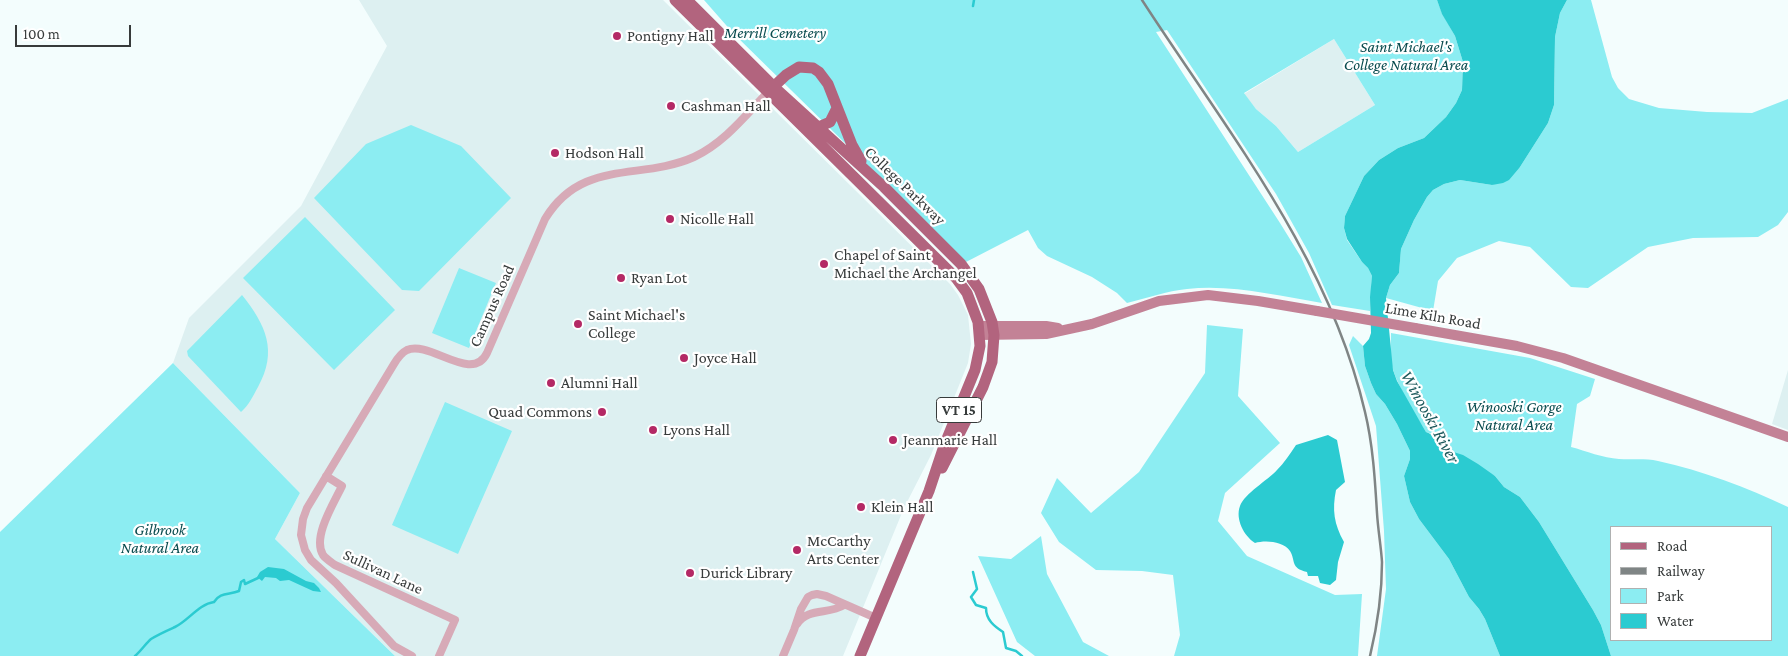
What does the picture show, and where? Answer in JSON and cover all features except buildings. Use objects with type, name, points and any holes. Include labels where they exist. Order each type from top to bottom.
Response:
[{"type":"main road","name":"College Parkway","points":[[675,0],[771,89],[820,127],[938,240],[972,278],[984,300],[993,330],[992,362],[983,387],[951,452],[929,491]]},
{"type":"main road","name":"College Parkway","points":[[687,0],[807,130],[956,278],[972,304],[979,331],[979,352],[975,370],[944,446],[929,491],[860,656]]},
{"type":"main road","points":[[771,89],[799,67],[813,68],[824,77],[852,145],[868,173]]},
{"type":"main road","points":[[807,130],[830,122],[837,108]]},
{"type":"main road","name":"Lime Kiln Road","points":[[979,331],[993,330],[1046,334],[1097,322],[1159,301],[1208,295],[1229,297],[1517,346],[1562,358],[1788,437]]},
{"type":"street","name":"Campus Road","points":[[412,656],[399,650],[390,642],[336,583],[314,563],[305,550],[301,535],[304,516],[326,476],[402,353],[410,349],[418,349],[466,364],[476,364],[485,358],[545,220],[558,202],[584,183],[600,177],[671,164],[700,154],[720,140],[771,89]]},
{"type":"street","name":"Sullivan Lane","points":[[326,476],[342,486],[321,531],[322,554],[335,565],[455,620],[440,656]]},
{"type":"street","points":[[783,656],[801,609],[808,597],[812,595],[826,596],[876,618]]},
{"type":"street","points":[[794,630],[799,621],[806,615],[835,610],[844,605]]},
{"type":"shaded area","name":"Saint Michael's College","points":[[359,0],[663,0],[950,284],[968,315],[971,344],[968,363],[931,455],[904,508],[843,656],[395,656],[275,539],[300,493],[173,363],[189,318],[301,206],[387,46]]},
{"type":"shaded area","points":[[1334,39],[1375,105],[1298,152],[1276,126],[1256,109],[1244,94]]},
{"type":"shaded area","points":[[1788,370],[1788,430],[1772,424]]},
{"type":"green space","points":[[704,0],[1437,0],[1455,36],[1463,62],[1462,90],[1446,117],[1424,138],[1398,148],[1379,160],[1364,176],[1345,216],[1344,228],[1347,240],[1372,276],[1370,311],[1332,305],[1309,253],[1276,194],[1167,30],[1156,32],[1301,257],[1322,303],[1238,289],[1204,288],[1172,291],[1127,303],[1117,293],[1092,277],[1047,256],[1038,248],[1028,230],[966,262],[733,33]],"holes":[[[1334,39],[1375,105],[1298,152],[1276,126],[1256,109],[1244,93]]]},
{"type":"green space","points":[[1567,0],[1591,0],[1612,77],[1618,88],[1629,99],[1659,108],[1752,113],[1788,99],[1788,212],[1778,225],[1758,237],[1693,238],[1648,247],[1588,288],[1571,287],[1530,247],[1499,241],[1457,258],[1438,281],[1433,311],[1386,298],[1390,285],[1399,273],[1401,249],[1414,220],[1433,190],[1444,184],[1460,180],[1492,185],[1520,167],[1548,123],[1554,105],[1555,37],[1560,13]]},
{"type":"green space","points":[[411,125],[461,146],[511,198],[419,291],[402,290],[314,198],[366,144]]},
{"type":"green space","points":[[305,217],[395,310],[334,370],[243,278]]},
{"type":"green space","points":[[459,268],[496,283],[469,348],[432,333]]},
{"type":"green space","points":[[242,295],[263,328],[268,350],[264,374],[251,400],[241,412],[188,356],[187,351]]},
{"type":"green space","points":[[1207,325],[1243,329],[1238,396],[1280,443],[1225,493],[1218,521],[1247,556],[1335,595],[1362,594],[1358,656],[1174,656],[1180,635],[1173,575],[1142,571],[1096,570],[1059,542],[1041,513],[1057,478],[1091,513],[1139,472],[1205,373]]},
{"type":"green space","name":"Winooski Gorge Natural Area","points":[[1391,333],[1530,358],[1595,379],[1590,396],[1577,404],[1571,447],[1607,457],[1653,460],[1675,465],[1740,486],[1788,507],[1788,656],[1611,656],[1601,625],[1593,610],[1539,522],[1520,497],[1504,487],[1495,476],[1441,448],[1432,434],[1426,432],[1405,397],[1396,377],[1391,361]]},
{"type":"green space","points":[[1353,336],[1363,346],[1365,366],[1376,394],[1385,404],[1397,424],[1410,451],[1410,459],[1404,476],[1410,502],[1419,519],[1449,559],[1469,597],[1485,619],[1500,656],[1377,656],[1386,589],[1384,531],[1376,426],[1349,345]]},
{"type":"green space","name":"Gilbrook Natural Area","points":[[173,363],[300,493],[275,539],[395,656],[0,656],[0,532]]},
{"type":"green space","points":[[445,402],[512,431],[458,554],[392,525]]},
{"type":"green space","points":[[1041,536],[1047,574],[1083,642],[1109,656],[1035,656],[1017,642],[978,556],[1011,559]]},
{"type":"water","points":[[1437,0],[1567,0],[1560,13],[1555,37],[1554,105],[1548,123],[1520,167],[1509,180],[1503,183],[1492,185],[1460,180],[1444,184],[1433,190],[1427,197],[1414,220],[1401,249],[1399,273],[1390,285],[1386,298],[1393,370],[1397,381],[1426,432],[1433,437],[1441,448],[1463,455],[1478,464],[1495,476],[1504,487],[1520,497],[1539,522],[1593,610],[1601,625],[1611,656],[1500,656],[1485,619],[1469,597],[1449,559],[1419,519],[1410,502],[1404,476],[1410,459],[1410,451],[1397,424],[1385,404],[1376,394],[1365,366],[1363,346],[1371,333],[1370,297],[1372,276],[1347,239],[1344,228],[1345,216],[1364,176],[1379,160],[1398,148],[1424,138],[1446,117],[1462,90],[1463,62],[1455,36],[1442,14]]},
{"type":"water","points":[[1328,435],[1337,440],[1345,482],[1336,490],[1335,517],[1344,542],[1338,562],[1336,580],[1330,585],[1320,583],[1318,576],[1308,576],[1307,572],[1298,568],[1294,564],[1290,551],[1283,545],[1269,542],[1255,543],[1251,540],[1244,532],[1239,516],[1242,501],[1277,470],[1296,445]]},
{"type":"water","points":[[268,567],[284,569],[306,581],[314,583],[321,592],[313,591],[289,580],[280,581],[276,578],[265,577],[262,581],[257,577],[260,572]]},
{"type":"waterway","points":[[973,6],[974,0]]},
{"type":"waterway","points":[[973,572],[977,589],[971,597],[976,605],[986,608],[989,619],[1003,632],[1006,648],[1016,651],[1022,656]]},
{"type":"waterway","points":[[135,656],[151,639],[180,624],[198,609],[214,602],[222,595],[239,591],[241,582],[244,580],[245,584],[258,578]]},
{"type":"railway","points":[[1142,0],[1272,197],[1301,248],[1327,301],[1349,355],[1370,437],[1382,562],[1379,609],[1370,656]]},
{"type":"place","name":"Pontigny Hall","points":[[617,36]]},
{"type":"place","name":"Cashman Hall","points":[[671,106]]},
{"type":"place","name":"Hodson Hall","points":[[555,153]]},
{"type":"place","name":"Nicolle Hall","points":[[670,219]]},
{"type":"place","name":"Chapel of Saint Michael the Archangel","points":[[824,264]]},
{"type":"place","name":"Ryan Lot","points":[[621,278]]},
{"type":"place","name":"Saint Michael's College","points":[[578,324]]},
{"type":"place","name":"Joyce Hall","points":[[684,358]]},
{"type":"place","name":"Alumni Hall","points":[[551,383]]},
{"type":"place","name":"Quad Commons","points":[[602,412]]},
{"type":"place","name":"Lyons Hall","points":[[653,430]]},
{"type":"place","name":"Jeanmarie Hall","points":[[893,440]]},
{"type":"place","name":"Klein Hall","points":[[861,507]]},
{"type":"place","name":"McCarthy Arts Center","points":[[797,550]]},
{"type":"place","name":"Durick Library","points":[[690,573]]},
{"type":"park label","name":"Merrill Cemetery","points":[[775,33]]},
{"type":"park label","name":"Saint Michael's College Natural Area","points":[[1406,56]]},
{"type":"water label","name":"Winooski River","points":[[1430,417]]}]
